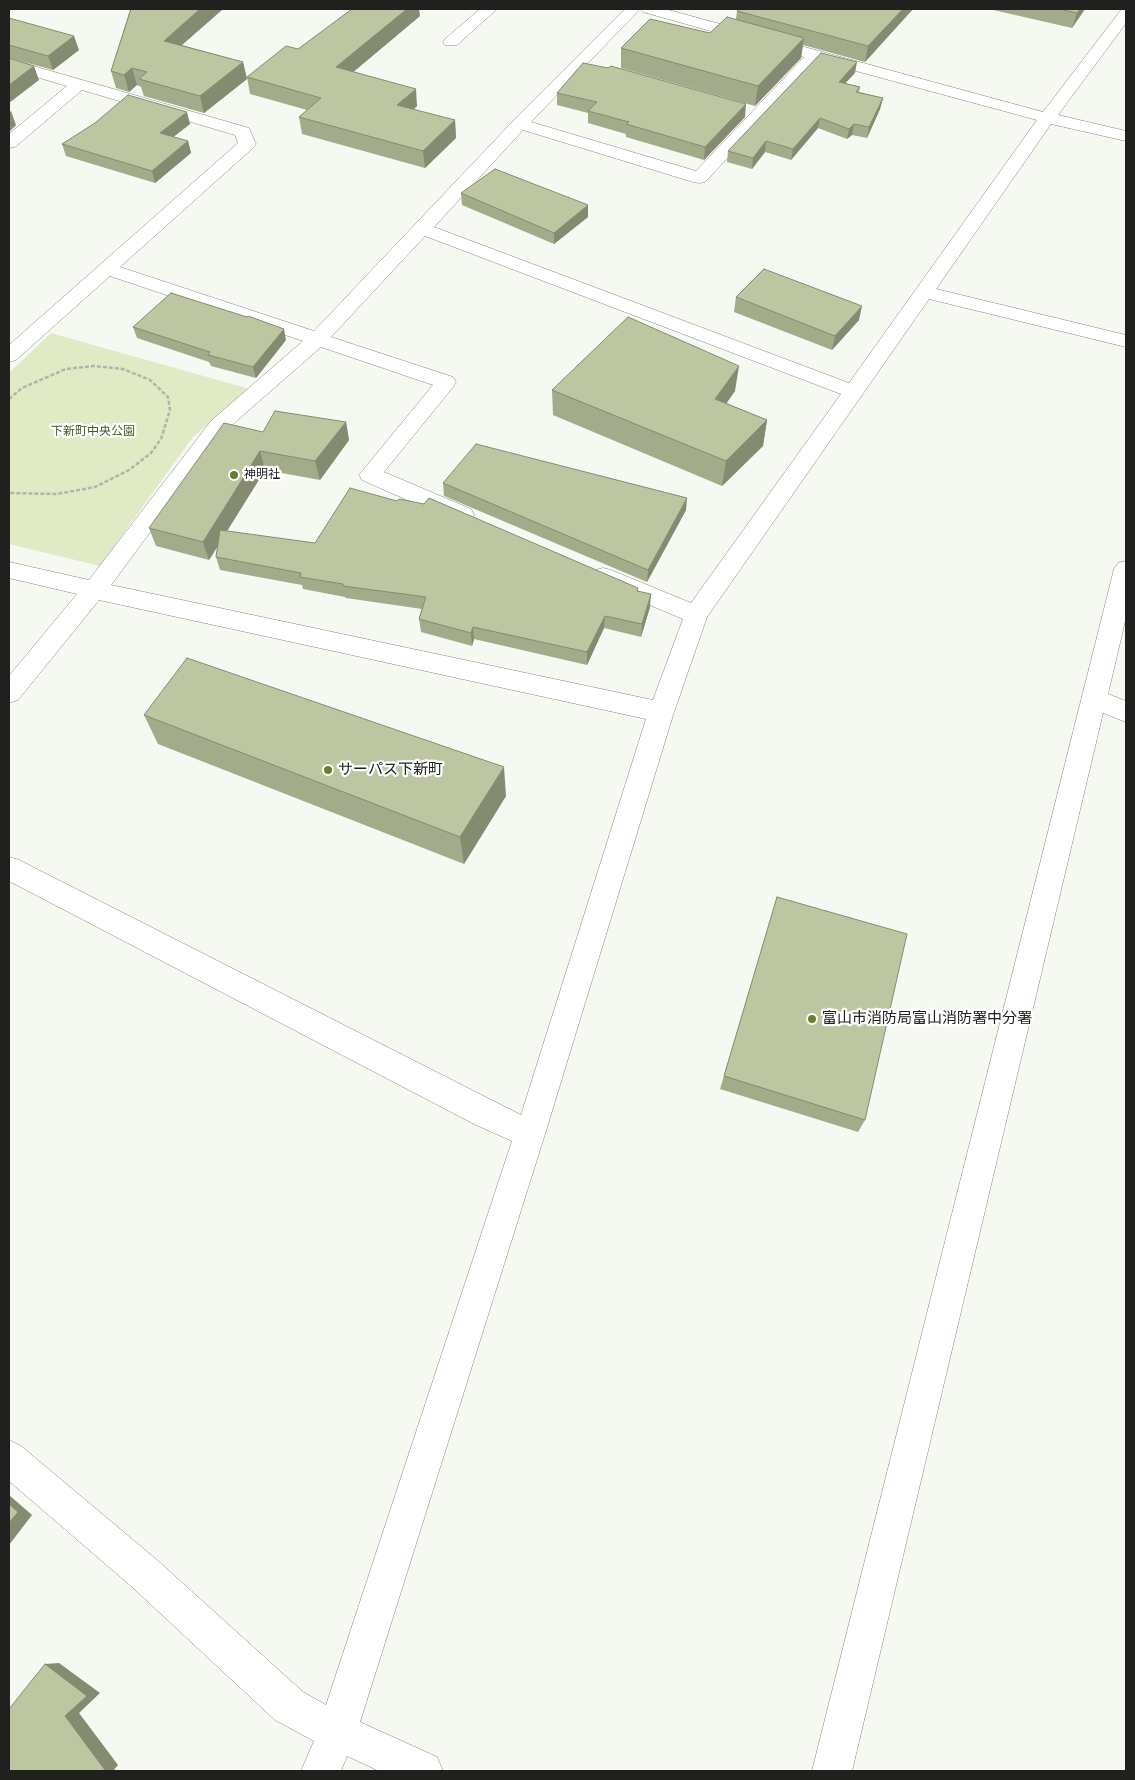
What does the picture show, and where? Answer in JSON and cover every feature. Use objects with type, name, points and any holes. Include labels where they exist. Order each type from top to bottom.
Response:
[{"type":"street","points":[[450,42],[489,9]]},
{"type":"street","points":[[9,693],[94,590],[218,426],[319,338],[520,124],[633,9]]},
{"type":"street","points":[[648,9],[1047,118],[1126,136]]},
{"type":"street","points":[[321,1771],[337,1732],[530,1134],[660,712],[696,615],[926,292],[1047,118],[1126,13]]},
{"type":"street","points":[[520,124],[699,178],[815,55]]},
{"type":"street","points":[[9,64],[243,132],[247,144],[9,356]]},
{"type":"street","points":[[9,143],[80,84]]},
{"type":"street","points":[[742,108],[760,114]]},
{"type":"street","points":[[421,228],[854,392]]},
{"type":"street","points":[[108,269],[446,382],[370,475],[479,522]]},
{"type":"street","points":[[926,292],[1126,341]]},
{"type":"street","points":[[589,569],[696,615]]},
{"type":"street","points":[[832,1771],[1126,569]]},
{"type":"street","points":[[9,570],[660,712]]},
{"type":"street","points":[[1095,700],[1126,712]]},
{"type":"street","points":[[9,868],[487,1115],[530,1134]]},
{"type":"street","points":[[9,1458],[144,1573],[289,1706],[337,1732],[423,1771]]},
{"type":"path","points":[[9,399],[22,388],[46,376],[66,369],[94,366],[123,369],[150,380],[168,397],[170,410],[161,439],[151,453],[129,470],[95,487],[57,494],[9,494]]},
{"type":"green space","name":"下新町中央公園","points":[[51,333],[250,389],[193,437],[100,566],[9,544],[9,373]]},
{"type":"building","points":[[131,9],[200,9],[164,41],[243,62],[200,96],[139,79],[147,72],[132,68],[124,75],[111,71]]},
{"type":"building","points":[[352,9],[407,9],[336,67],[416,89],[397,105],[455,120],[423,151],[299,117],[321,98],[247,77],[286,46],[298,49]]},
{"type":"building","points":[[739,9],[903,9],[868,46],[737,11]]},
{"type":"building","points":[[1059,9],[1080,9],[1077,13]]},
{"type":"building","points":[[727,17],[804,38],[758,86],[621,48],[650,19],[710,33]]},
{"type":"building","points":[[9,18],[74,36],[48,56],[9,45]]},
{"type":"building","points":[[821,53],[857,62],[839,82],[860,87],[856,92],[883,98],[869,127],[854,124],[849,129],[820,118],[793,149],[766,141],[753,158],[728,151]]},
{"type":"building","points":[[9,58],[34,66],[9,85]]},
{"type":"building","points":[[583,63],[608,68],[611,66],[746,104],[705,147],[626,124],[629,122],[588,111],[597,102],[557,93]]},
{"type":"building","points":[[128,95],[187,112],[160,133],[188,141],[152,171],[62,144],[95,123]]},
{"type":"building","points":[[495,169],[588,205],[554,233],[461,193]]},
{"type":"building","points":[[764,269],[862,306],[835,336],[736,297]]},
{"type":"building","points":[[171,293],[284,329],[253,367],[208,355],[210,352],[133,327]]},
{"type":"building","points":[[628,317],[739,366],[715,399],[767,420],[726,461],[552,390]]},
{"type":"building","points":[[275,411],[346,422],[315,461],[260,451],[203,542],[149,528],[224,423],[263,432]]},
{"type":"building","points":[[476,444],[687,498],[648,570],[443,483]]},
{"type":"building","points":[[350,488],[397,501],[399,499],[424,504],[429,498],[638,588],[637,591],[651,594],[642,624],[605,616],[587,652],[473,627],[471,633],[419,619],[426,597],[343,586],[343,584],[300,577],[301,573],[216,557],[220,530],[315,543]]},
{"type":"building","name":"サーパス下新町","points":[[187,658],[504,767],[460,837],[144,715]]},
{"type":"building","name":"富山市消防局富山消防署中分署","points":[[777,897],[907,934],[865,1120],[724,1076]]},
{"type":"building","points":[[9,1504],[18,1512],[9,1523]]},
{"type":"building","points":[[45,1664],[87,1696],[65,1716],[104,1771],[9,1771],[9,1709]]},
{"type":"place","name":"神明社","points":[[234,475]]},
{"type":"place","name":"サーパス下新町","points":[[328,770]]},
{"type":"place","name":"富山市消防局富山消防署中分署","points":[[812,1019]]}]
